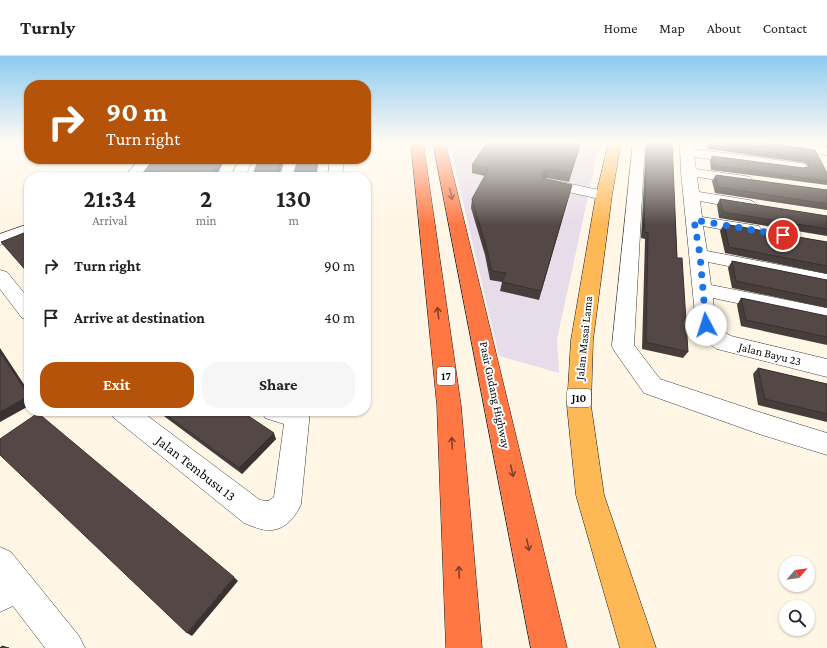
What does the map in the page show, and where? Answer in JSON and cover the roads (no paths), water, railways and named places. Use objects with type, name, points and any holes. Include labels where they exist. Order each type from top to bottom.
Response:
[{"type":"highway","name":"17","points":[[420,170],[450,406],[464,648]]},
{"type":"highway","name":"Pasir Gudang Highway","points":[[445,170],[549,648]]},
{"type":"main road","name":"Jalan Masai Lama","points":[[609,170],[582,340],[579,406],[590,495],[638,648]]},
{"type":"street","points":[[637,170],[623,346],[652,386],[759,423],[827,444]]},
{"type":"street","points":[[757,182],[688,172],[700,255],[703,290],[827,315]]},
{"type":"street","points":[[547,183],[604,195]]},
{"type":"street","points":[[691,195],[761,206]]},
{"type":"street","points":[[694,220],[764,232]]},
{"type":"street","points":[[0,240],[24,231]]},
{"type":"street","points":[[700,255],[827,280]]},
{"type":"street","points":[[0,276],[24,303]]},
{"type":"street","name":"Jalan Bayu 23","points":[[703,290],[706,325],[714,338],[738,347],[827,368]]},
{"type":"street","name":"Jalan Tembusu 13","points":[[129,416],[254,513],[272,516],[288,504],[290,416]]},
{"type":"street","points":[[4,579],[67,648]]}]
